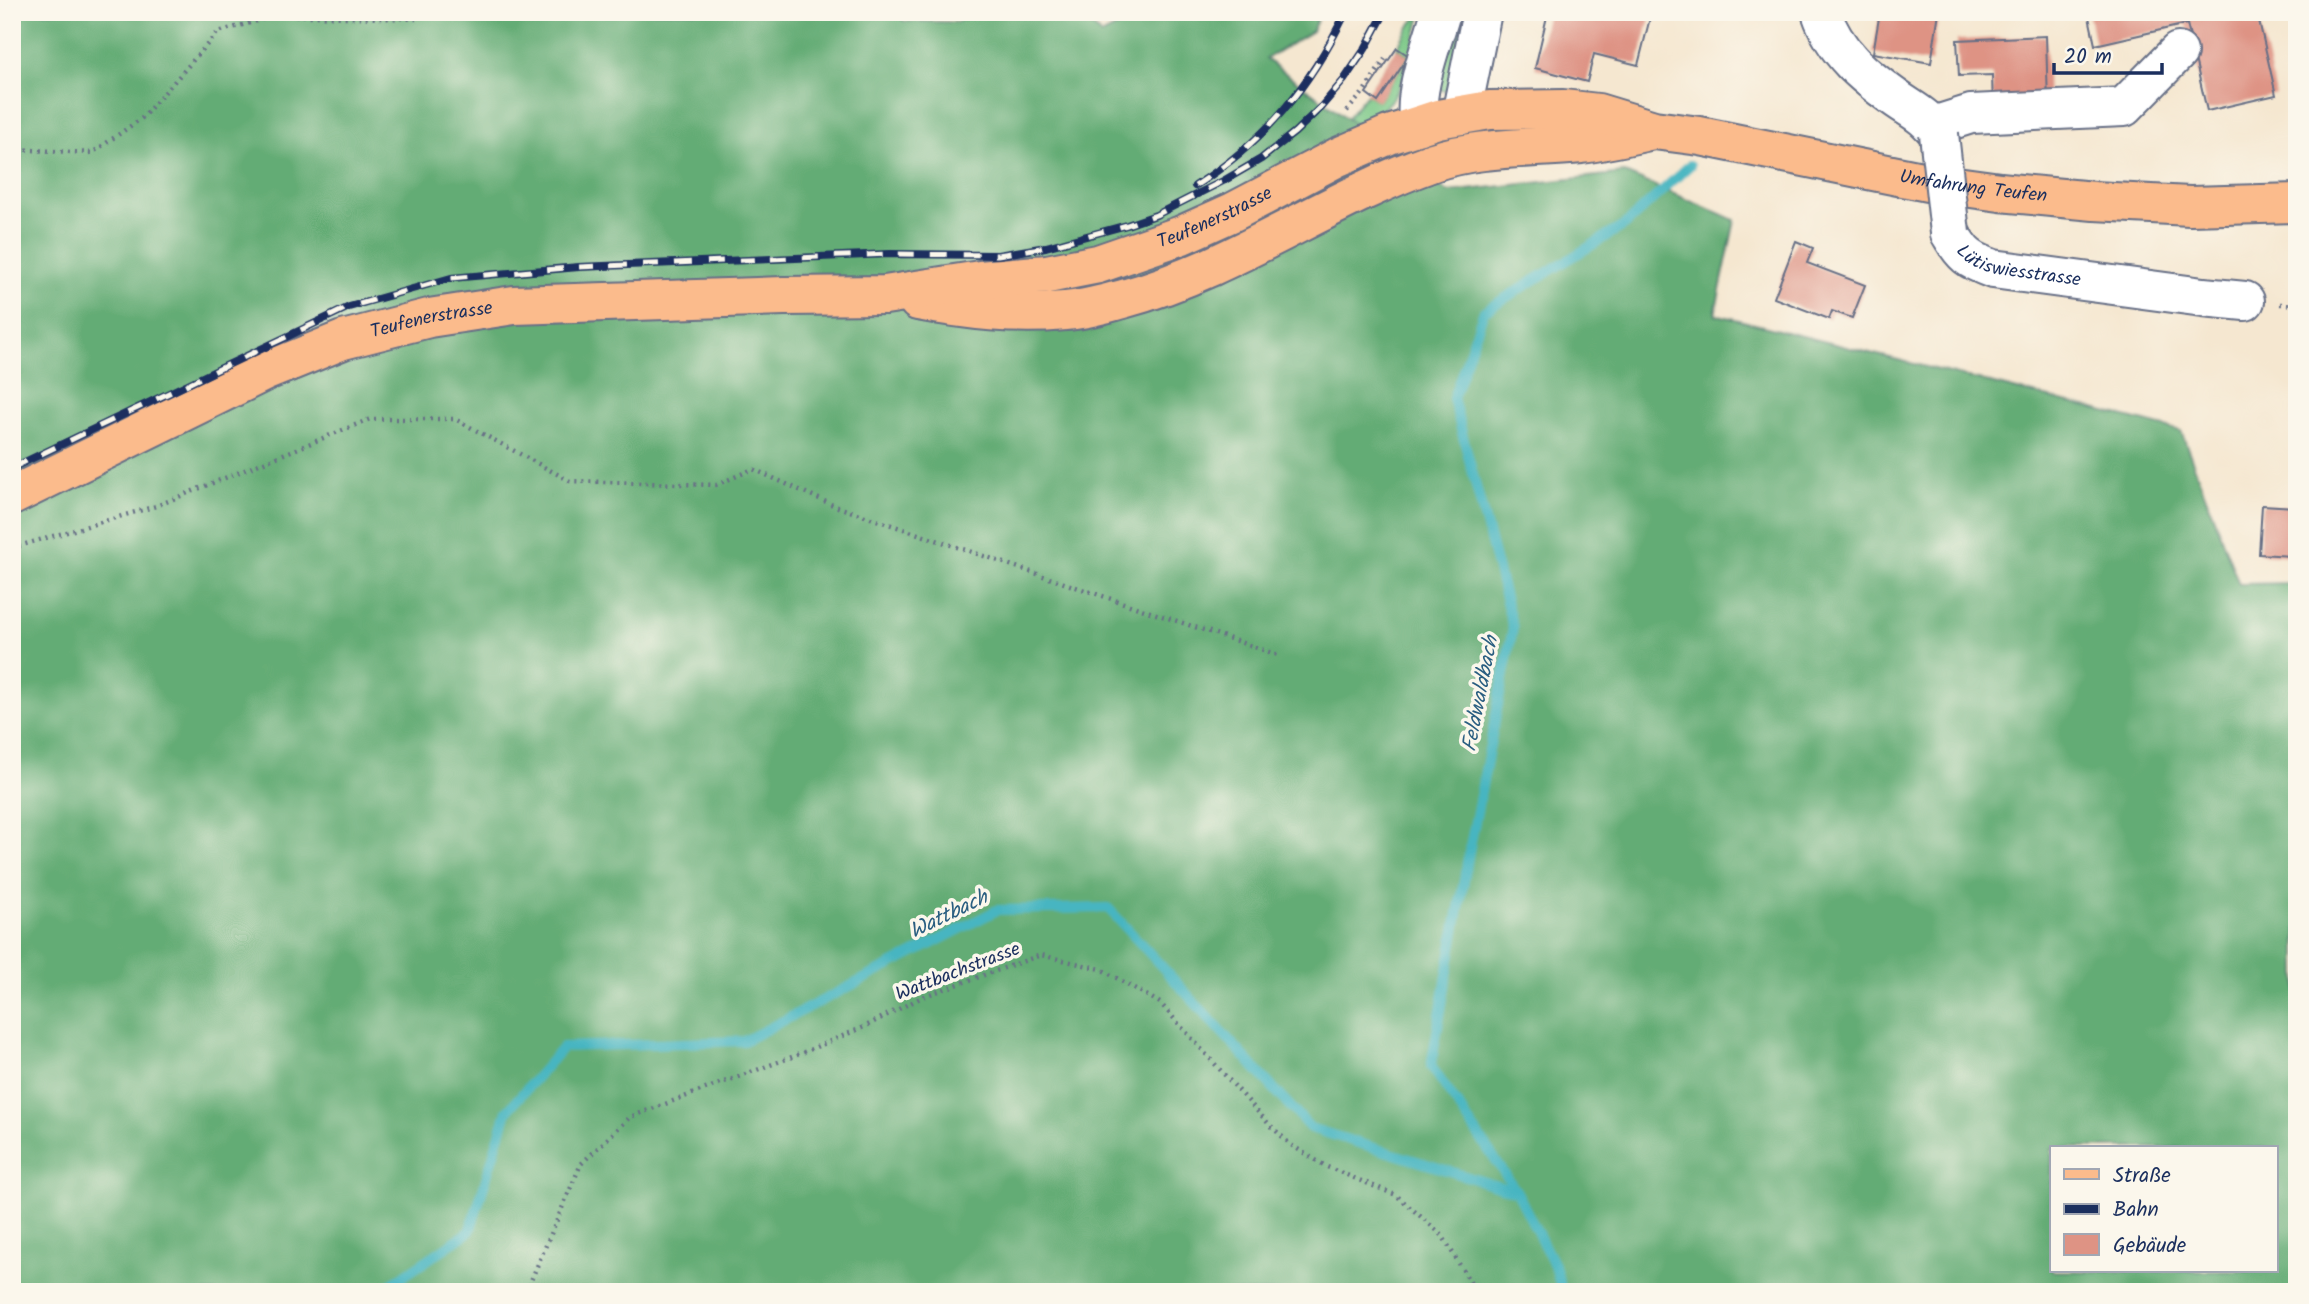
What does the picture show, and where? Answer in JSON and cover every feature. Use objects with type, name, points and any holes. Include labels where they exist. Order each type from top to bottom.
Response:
[{"type":"main road","name":"Umfahrung Teufen","points":[[1461,115],[1510,109],[1563,109],[1598,113],[1654,131],[1700,136],[1927,182],[2000,192],[2190,206],[2297,204]]},
{"type":"main road","name":"Teufenerstrasse","points":[[12,496],[264,372],[343,340],[429,318],[514,305],[885,295],[981,280],[1047,274],[1098,264],[1143,251],[1233,212],[1389,135],[1461,115]]},
{"type":"main road","points":[[1448,158],[1461,115]]},
{"type":"main road","points":[[1419,125],[1448,158]]},
{"type":"main road","name":"Umfahrung Teufen","points":[[1448,158],[1583,143],[1654,131]]},
{"type":"main road","name":"Teufenerstrasse","points":[[885,295],[983,312],[1068,311],[1104,304],[1147,293],[1205,271],[1390,179],[1448,158]]},
{"type":"street","points":[[1419,125],[1417,112],[1422,80],[1441,12]]},
{"type":"street","points":[[1461,115],[1482,12]]},
{"type":"street","points":[[1821,12],[1827,29],[1856,69],[1926,118],[1936,130],[1970,114],[2124,107],[2178,52]]},
{"type":"street","name":"Lütiswiesstrasse","points":[[1936,130],[1950,233],[1959,250],[1969,259],[1993,269],[2203,298],[2245,301]]},
{"type":"path","points":[[12,149],[92,153],[142,118],[218,32],[278,15],[416,19]]},
{"type":"path","points":[[1340,119],[1362,94],[1390,51]]},
{"type":"path","points":[[12,548],[156,506],[370,419],[455,419],[570,481],[716,485],[753,469],[835,506],[1278,655]]},
{"type":"path","name":"Wattbachstrasse","points":[[526,1292],[581,1164],[630,1117],[797,1055],[864,1027],[922,997],[1041,955],[1101,968],[1160,1003],[1268,1123],[1291,1144],[1327,1167],[1395,1195],[1442,1235],[1476,1292]]},
{"type":"green space","points":[[12,12],[898,12],[904,21],[957,22],[973,12],[1080,12],[1101,35],[1146,12],[1321,12],[1312,31],[1266,59],[1448,192],[1625,173],[1735,220],[1715,314],[2181,431],[2239,584],[2297,583],[2297,1292],[12,1292]]},
{"type":"green space","points":[[1422,12],[1402,82],[1384,108],[1352,135],[1346,119],[1367,94],[1378,101],[1409,56],[1397,48],[1408,28]]},
{"type":"green space","points":[[1454,12],[1468,12],[1447,91],[1437,89]]},
{"type":"building","points":[[1548,12],[1576,12],[1603,19],[1605,12],[1625,12],[1650,18],[1638,65],[1594,54],[1587,82],[1535,68]]},
{"type":"building","points":[[1880,12],[1939,12],[1931,63],[1873,53]]},
{"type":"building","points":[[2088,12],[2257,12],[2276,95],[2207,111],[2187,24],[2095,45]]},
{"type":"building","points":[[2046,36],[2048,104],[1993,106],[1992,75],[1959,76],[1957,40]]},
{"type":"building","points":[[1397,48],[1409,56],[1378,102],[1366,93]]},
{"type":"building","points":[[1796,241],[1813,248],[1807,263],[1865,285],[1852,318],[1832,311],[1829,319],[1774,298]]},
{"type":"building","points":[[2262,505],[2295,507],[2292,556],[2259,554]]},
{"type":"waterway","name":"Feldwaldbach","points":[[1517,1192],[1431,1066],[1513,628],[1453,398],[1484,311],[1625,225],[1690,165]]},
{"type":"waterway","name":"Wattbach","points":[[380,1292],[470,1231],[507,1111],[563,1047],[744,1041],[997,910],[1108,908],[1310,1128],[1517,1192],[1556,1269],[1562,1292]]},
{"type":"railway","points":[[1195,186],[1243,150],[1283,110],[1317,65],[1346,12]]},
{"type":"railway","points":[[12,468],[349,307],[451,278],[579,267],[890,254],[998,255],[1046,247],[1127,225],[1156,215],[1225,180],[1261,159],[1295,132],[1344,80],[1385,12]]}]
